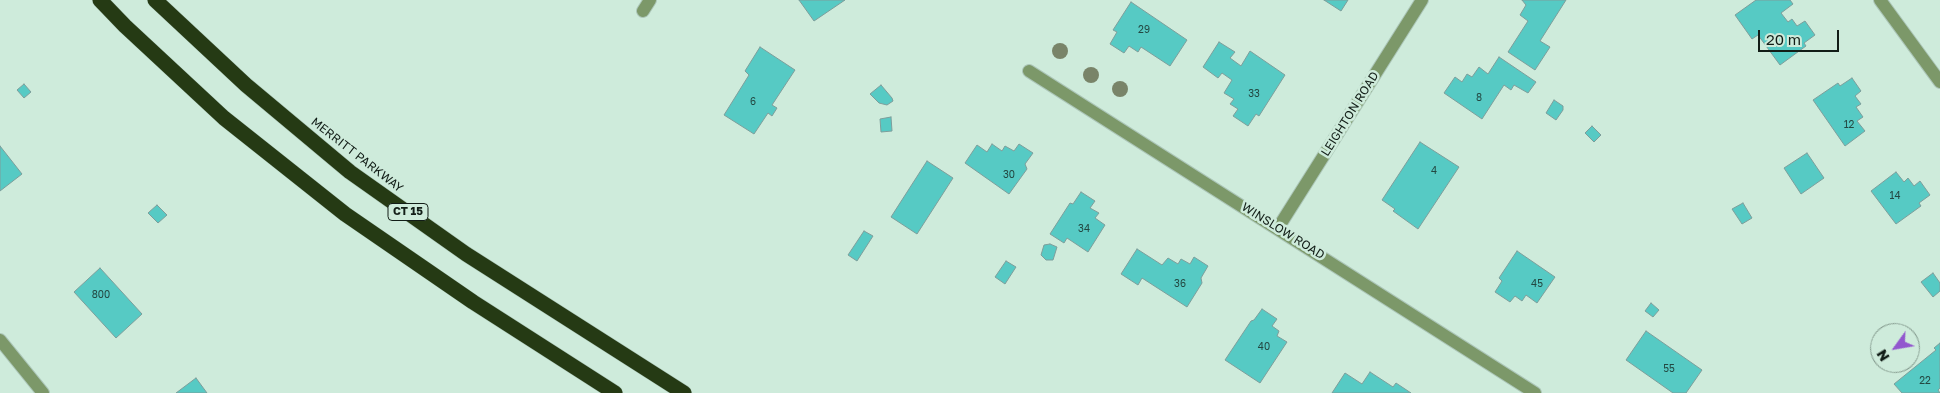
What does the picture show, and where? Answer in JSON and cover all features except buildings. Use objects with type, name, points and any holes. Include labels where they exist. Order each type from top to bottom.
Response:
[{"type":"highway","points":[[100,0],[125,26],[224,118],[345,214],[473,302],[615,393]]},
{"type":"highway","name":"MERRITT PARKWAY","points":[[155,0],[246,86],[350,172],[466,254],[684,393]]},
{"type":"street","points":[[643,12],[650,0]]},
{"type":"street","name":"LEIGHTON ROAD","points":[[1278,228],[1422,0]]},
{"type":"street","points":[[1880,0],[1940,82]]},
{"type":"street","name":"WINSLOW ROAD","points":[[1029,71],[1535,393]]},
{"type":"street","points":[[0,340],[43,393]]}]
